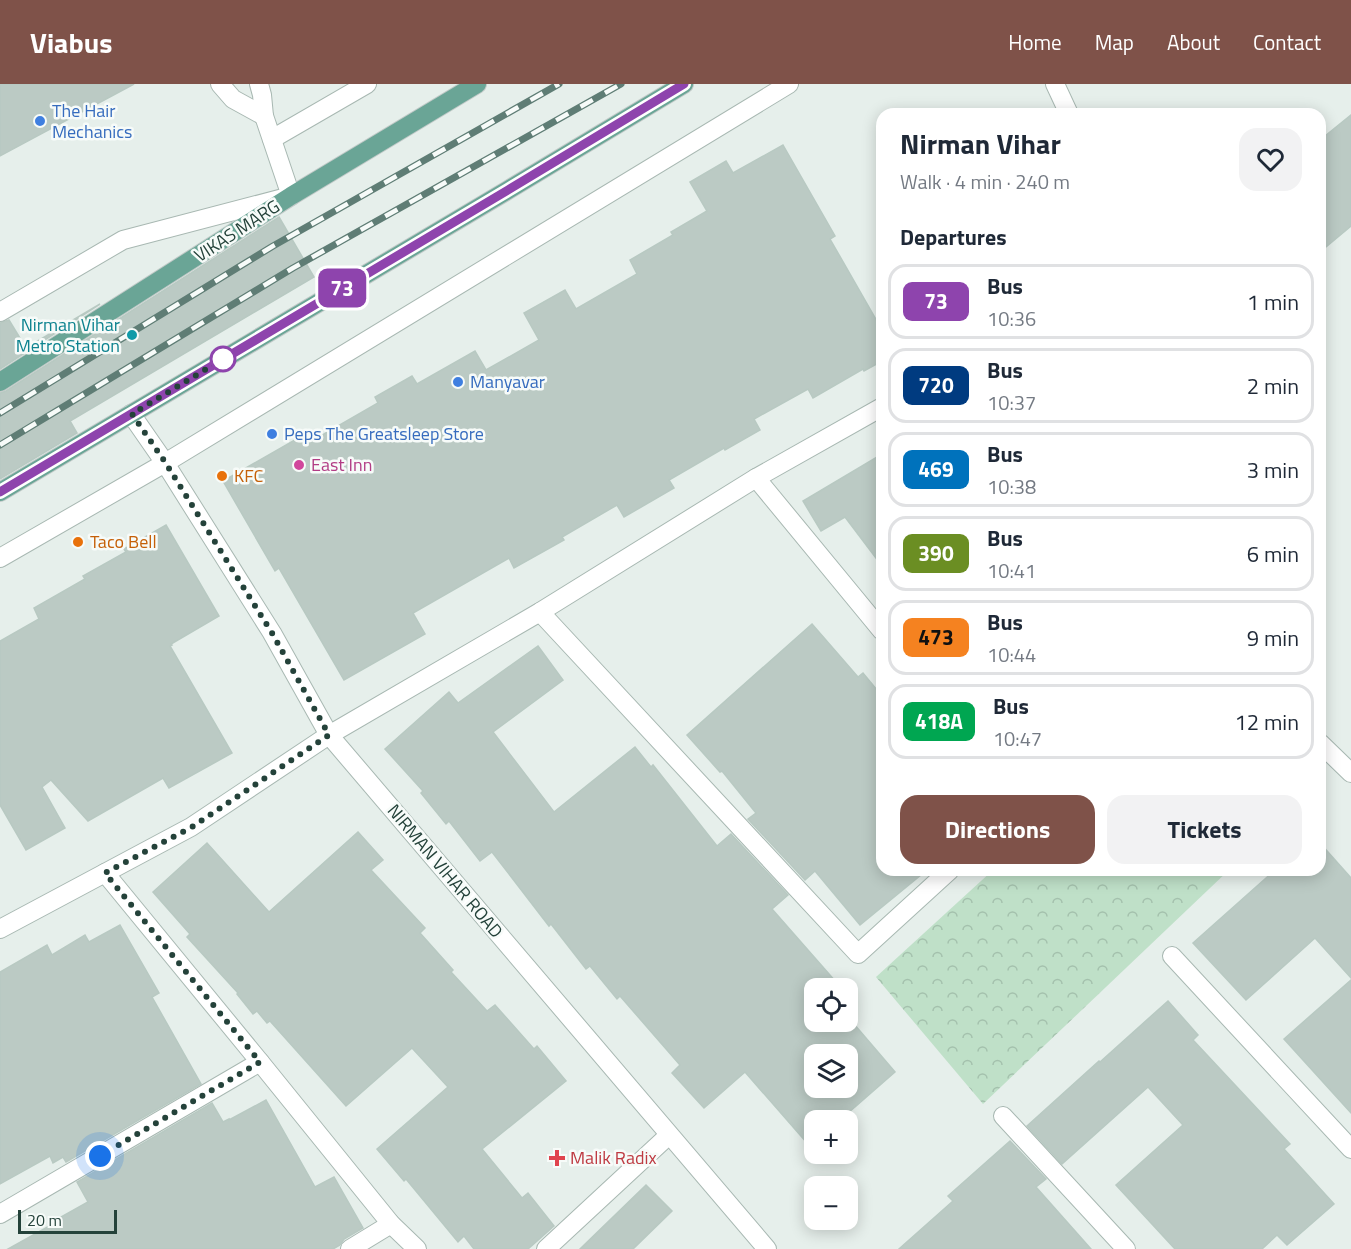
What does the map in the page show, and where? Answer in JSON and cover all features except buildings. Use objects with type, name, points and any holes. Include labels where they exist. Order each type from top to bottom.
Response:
[{"type":"main road","name":"VIKAS MARG","points":[[0,382],[291,196],[477,84]]},
{"type":"main road","points":[[0,492],[684,84]]},
{"type":"street","points":[[220,84],[233,99],[264,116]]},
{"type":"street","points":[[0,312],[123,240],[291,196],[264,116],[259,84]]},
{"type":"street","points":[[272,139],[367,84]]},
{"type":"street","points":[[0,558],[165,462],[789,84]]},
{"type":"street","points":[[1055,84],[1066,108]]},
{"type":"street","points":[[0,929],[192,827],[329,735],[540,612],[756,478],[876,410]]},
{"type":"street","name":"NIRMAN VIHAR ROAD","points":[[132,414],[165,462],[272,633],[329,735],[767,1249]]},
{"type":"street","points":[[756,478],[876,624]]},
{"type":"street","points":[[540,612],[858,954],[943,876]]},
{"type":"street","points":[[1326,749],[1351,773]]},
{"type":"street","points":[[105,873],[391,1224],[417,1249]]},
{"type":"street","points":[[1172,956],[1351,1149]]},
{"type":"street","points":[[0,1214],[260,1062]]},
{"type":"street","points":[[1003,1116],[1126,1249]]},
{"type":"street","points":[[546,1249],[669,1135]]},
{"type":"street","points":[[350,1249],[391,1224]]},
{"type":"green space","points":[[986,876],[1223,876],[983,1104],[876,977]]},
{"type":"railway","points":[[0,413],[273,246],[559,84]]},
{"type":"railway","points":[[0,445],[293,268],[621,84]]},
{"type":"bus line","name":"73","points":[[0,492],[684,84]]},
{"type":"place","name":"The Hair Mechanics","points":[[40,121]]},
{"type":"place","name":"Nirman Vihar Metro Station","points":[[132,335]]},
{"type":"place","name":"Manyavar","points":[[458,382]]},
{"type":"place","name":"Peps The Greatsleep Store","points":[[272,434]]},
{"type":"place","name":"East Inn","points":[[299,465]]},
{"type":"place","name":"KFC","points":[[222,476]]},
{"type":"place","name":"Taco Bell","points":[[78,542]]},
{"type":"place","name":"Malik Radix","points":[[557,1158]]},
{"type":"route","points":[[100,1156],[260,1062],[105,873],[192,827],[329,735],[272,633],[165,462],[132,414],[228,356],[223,359]]}]
